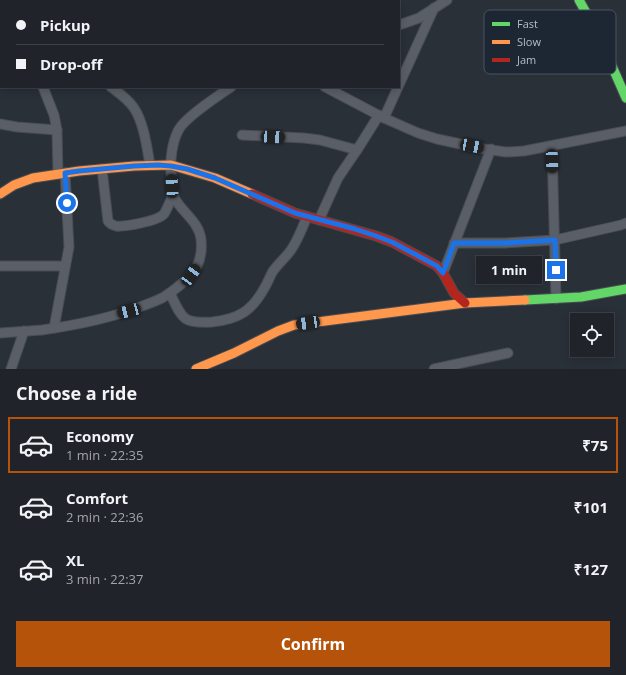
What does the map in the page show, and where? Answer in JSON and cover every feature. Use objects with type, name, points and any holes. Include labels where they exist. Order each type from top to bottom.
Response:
[{"type":"street","points":[[400,25],[419,18],[447,0]]},
{"type":"street","points":[[579,0],[585,10]]},
{"type":"street","points":[[400,82],[434,8]]},
{"type":"street","points":[[615,74],[626,98]]},
{"type":"street","points":[[43,88],[54,115],[57,130],[69,247],[54,328]]},
{"type":"street","points":[[112,88],[134,107],[144,135],[150,165]]},
{"type":"street","points":[[0,333],[54,328],[89,322],[129,311],[161,298],[177,289],[191,275],[197,267],[200,257],[201,239],[193,220],[174,198],[171,166],[174,144],[178,131],[185,121],[230,88]]},
{"type":"street","points":[[327,88],[418,133],[437,139],[506,152],[524,151],[626,131]]},
{"type":"street","points":[[319,220],[338,178],[381,116],[397,88]]},
{"type":"street","points":[[0,124],[17,127],[57,130]]},
{"type":"street","points":[[242,135],[320,140],[357,150]]},
{"type":"street","points":[[552,146],[556,299]]},
{"type":"street","points":[[443,273],[491,149]]},
{"type":"street","points":[[2,190],[14,184],[33,178],[79,171],[150,165],[171,166],[187,169],[215,178],[295,213],[392,242],[437,266],[443,273],[454,293],[465,303]]},
{"type":"street","points":[[102,169],[108,222],[111,225],[117,226],[152,221],[164,214],[174,194]]},
{"type":"street","points":[[170,293],[179,312],[184,319],[190,322],[199,323],[221,321],[235,317],[253,306],[259,298],[273,272],[298,239],[307,217]]},
{"type":"street","points":[[454,243],[505,243],[555,240],[626,223]]},
{"type":"street","points":[[0,266],[65,266]]},
{"type":"street","points":[[196,369],[294,325],[465,303],[581,298],[626,290]]},
{"type":"street","points":[[11,369],[24,331]]},
{"type":"street","points":[[434,369],[508,354]]},
{"type":"traffic: fast","points":[[579,0],[585,10]]},
{"type":"traffic: fast","points":[[615,74],[626,98]]},
{"type":"traffic: fast","points":[[525,300],[581,297],[626,289]]},
{"type":"traffic: slow","points":[[0,194],[14,185],[33,178],[79,171],[134,166],[171,165],[215,178],[252,194]]},
{"type":"traffic: slow","points":[[196,369],[294,325],[465,303],[525,300]]},
{"type":"traffic: jam","points":[[252,194],[295,213],[392,242],[437,266],[443,273],[454,293],[465,303]]},
{"type":"route","points":[[67,203],[65,173],[134,166],[171,166],[187,169],[215,178],[295,213],[330,222],[392,242],[437,266],[443,273],[454,243],[505,243],[555,240],[556,270]]}]
